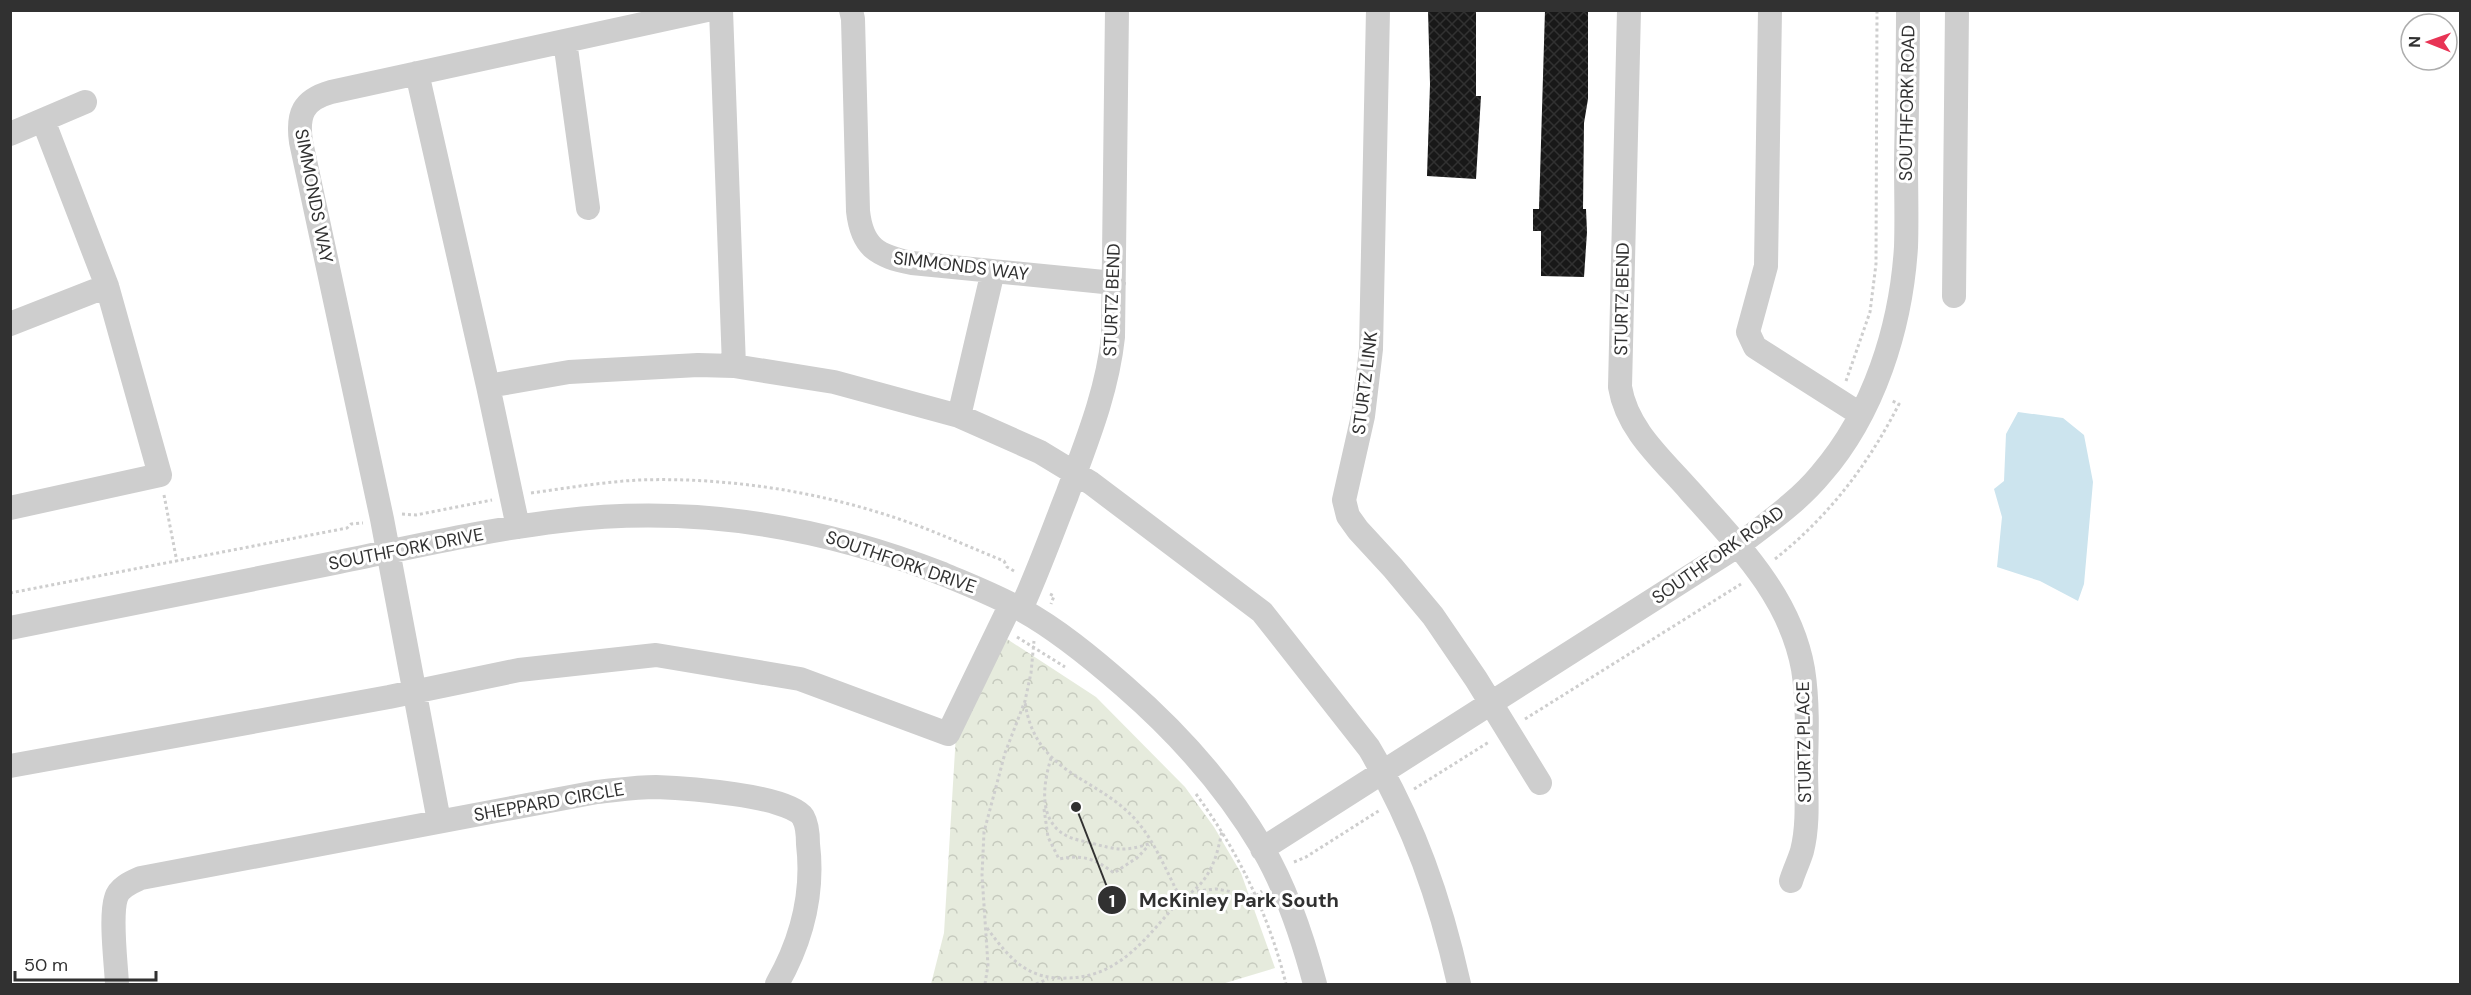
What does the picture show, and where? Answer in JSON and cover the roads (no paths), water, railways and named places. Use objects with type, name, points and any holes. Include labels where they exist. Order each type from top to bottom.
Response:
[{"type":"street","name":"SIMMONDS WAY","points":[[387,552],[298,126],[301,114],[308,103],[318,95],[707,10]]},
{"type":"street","points":[[721,10],[734,366]]},
{"type":"street","name":"SIMMONDS WAY","points":[[850,10],[853,19],[858,211],[864,238],[873,249],[898,261],[1114,283]]},
{"type":"street","name":"STURTZ BEND","points":[[413,692],[519,670],[656,655],[800,679],[948,734],[1000,628],[1033,584],[1099,407],[1109,367],[1113,337],[1117,10]]},
{"type":"street","name":"STURTZ LINK","points":[[1378,10],[1371,349],[1363,416],[1344,500],[1348,516],[1358,530],[1433,616],[1540,783]]},
{"type":"street","name":"STURTZ BEND","points":[[1629,10],[1620,387],[1623,403],[1637,430],[1739,545]]},
{"type":"street","points":[[1770,10],[1766,266],[1748,332],[1755,347],[1860,414]]},
{"type":"street","name":"SOUTHFORK ROAD","points":[[1262,849],[1739,545],[1803,495],[1836,455],[1860,414],[1886,354],[1900,298],[1906,248],[1908,10]]},
{"type":"street","points":[[1954,296],[1957,10]]},
{"type":"street","points":[[565,41],[588,208]]},
{"type":"street","points":[[417,73],[518,527]]},
{"type":"street","points":[[10,134],[85,102]]},
{"type":"street","points":[[10,508],[160,476],[106,286],[44,120]]},
{"type":"street","points":[[959,416],[993,271]]},
{"type":"street","points":[[10,324],[106,286]]},
{"type":"street","points":[[488,386],[569,372],[698,365],[734,366],[834,382],[959,416],[1040,452],[1075,473],[1262,612],[1369,748],[1383,772],[1428,871],[1446,928],[1459,984]]},
{"type":"street","name":"SOUTHFORK DRIVE","points":[[10,628],[387,552],[562,520],[657,515],[713,517],[818,534],[867,546],[987,592],[1016,607],[1073,644],[1149,708],[1209,775],[1262,849],[1290,908],[1315,984]]},
{"type":"street","name":"STURTZ PLACE","points":[[1739,545],[1777,599],[1790,624],[1802,667],[1807,727],[1806,821],[1802,851],[1791,881]]},
{"type":"street","points":[[387,552],[439,821]]},
{"type":"street","points":[[10,766],[413,692]]},
{"type":"street","name":"SHEPPARD CIRCLE","points":[[117,984],[114,913],[116,897],[126,885],[141,878],[597,792],[648,788],[689,789],[771,800],[792,808],[802,816],[807,830],[810,878],[808,906],[798,941],[777,984]]},
{"type":"water","points":[[2018,412],[2063,418],[2084,435],[2093,482],[2084,584],[2078,601],[2040,581],[1997,567],[2002,517],[1994,489],[2004,481],[2006,434]]},
{"type":"place","name":"McKinley Park South","points":[[1076,807]]}]
